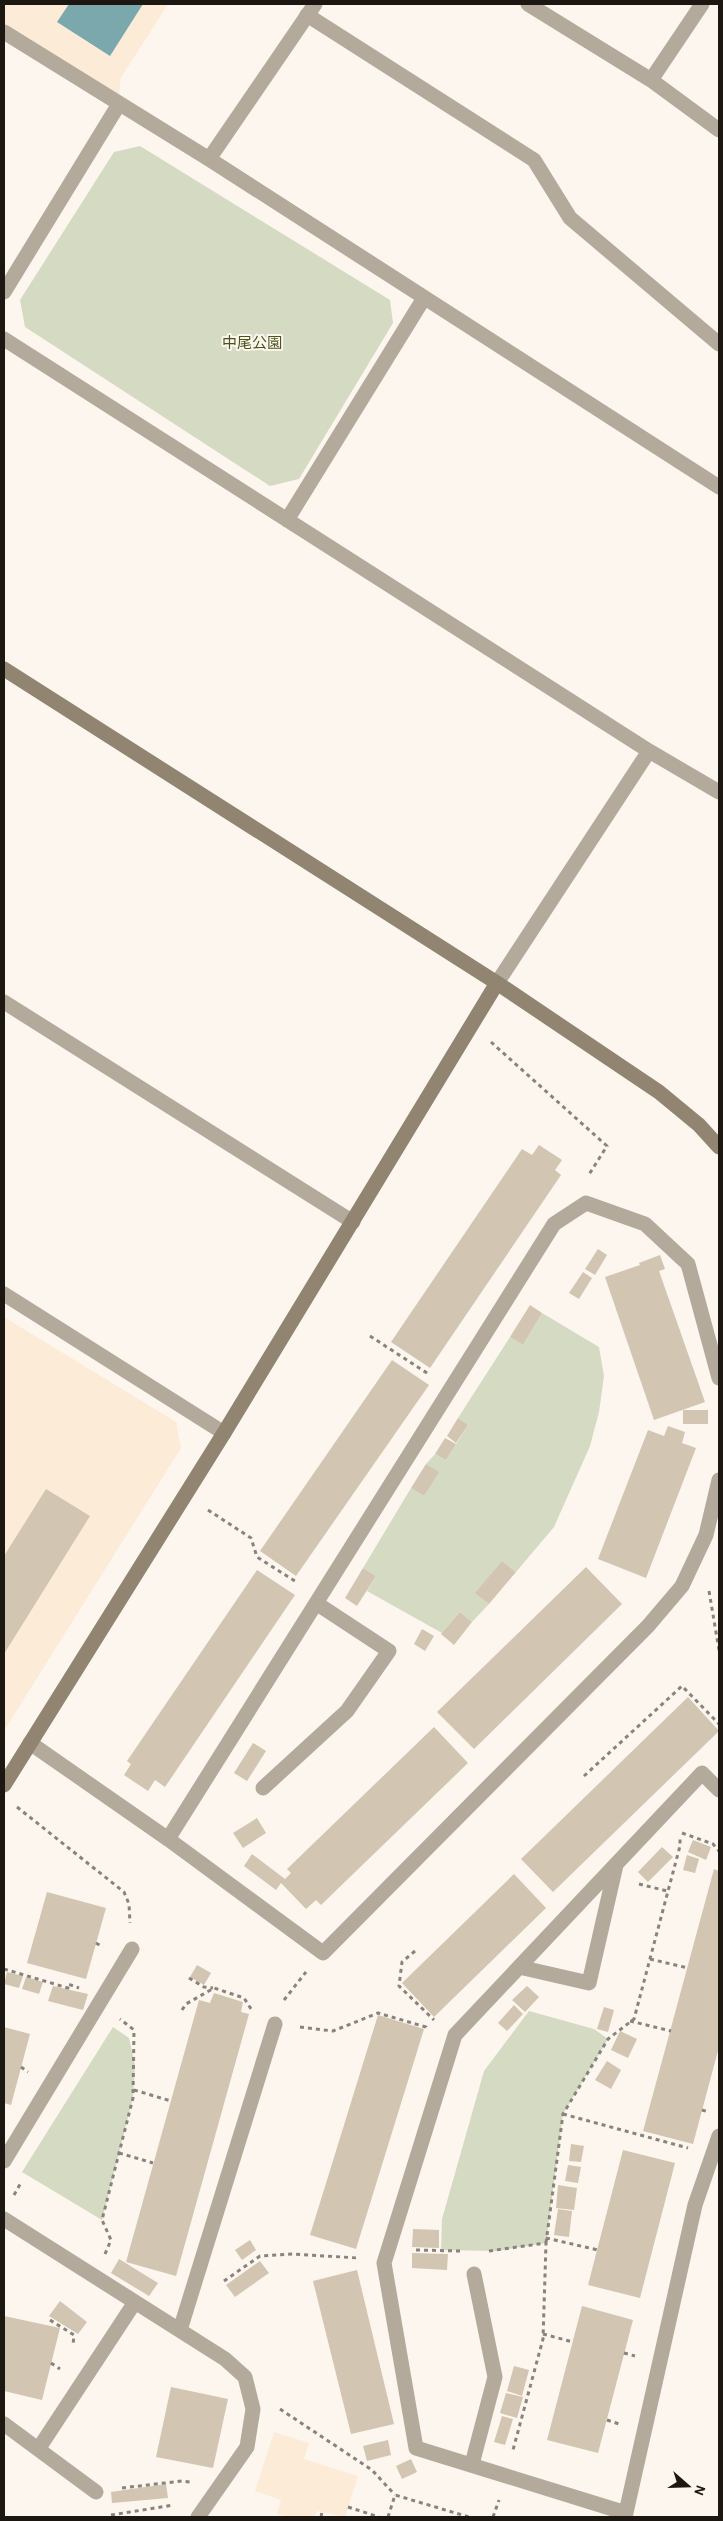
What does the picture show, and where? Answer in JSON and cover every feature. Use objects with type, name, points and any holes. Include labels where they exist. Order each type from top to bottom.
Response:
[{"type":"street","points":[[528,4],[652,80],[719,130]]},
{"type":"street","points":[[652,80],[702,4]]},
{"type":"street","points":[[209,159],[311,9],[534,160],[570,218],[719,344]]},
{"type":"street","points":[[4,32],[209,159],[719,487]]},
{"type":"street","points":[[4,292],[119,104]]},
{"type":"street","points":[[287,520],[424,298]]},
{"type":"street","points":[[4,339],[649,751],[719,792]]},
{"type":"street","points":[[4,669],[497,983],[659,1092],[699,1125],[719,1146]]},
{"type":"street","points":[[4,1785],[224,1434],[497,983],[649,751]]},
{"type":"street","points":[[4,1002],[353,1222]]},
{"type":"street","points":[[168,1839],[554,1224],[586,1203],[645,1224],[688,1264],[719,1378]]},
{"type":"street","points":[[4,1294],[224,1434]]},
{"type":"street","points":[[30,1743],[168,1839],[323,1953],[648,1626],[682,1586],[706,1535],[719,1480]]},
{"type":"street","points":[[263,1788],[347,1711],[389,1651],[318,1600]]},
{"type":"street","points":[[719,1790],[702,1773],[457,2031],[384,2263],[416,2448],[472,2464],[626,2515],[695,2205],[714,2155],[719,2136]]},
{"type":"street","points":[[519,1967],[589,1984],[617,1864]]},
{"type":"street","points":[[4,2161],[132,1948]]},
{"type":"street","points":[[180,2330],[275,2024]]},
{"type":"street","points":[[4,2219],[225,2359],[245,2376],[253,2409],[247,2448],[201,2513]]},
{"type":"street","points":[[472,2464],[495,2377],[474,2274]]},
{"type":"street","points":[[39,2448],[135,2302]]},
{"type":"street","points":[[4,2424],[39,2448],[96,2492]]},
{"type":"path","points":[[485,1037],[607,1146],[588,1177]]},
{"type":"path","points":[[370,1336],[451,1389]]},
{"type":"path","points":[[204,1507],[251,1538],[257,1557],[318,1600]]},
{"type":"path","points":[[701,1546],[719,1650]]},
{"type":"path","points":[[584,1776],[682,1686],[719,1724]]},
{"type":"path","points":[[11,1803],[124,1892],[129,1904],[132,1948]]},
{"type":"path","points":[[546,2243],[563,2114],[608,2039],[634,2019],[680,1846],[679,1832],[713,1844],[719,1851]]},
{"type":"path","points":[[415,1951],[402,1962],[399,1986],[434,2020],[457,2031]]},
{"type":"path","points":[[275,2024],[285,1997],[323,1953]]},
{"type":"path","points":[[650,1959],[688,1968]]},
{"type":"path","points":[[4,1969],[68,1988],[68,1984],[102,1999],[134,2030],[134,2090],[102,2220],[111,2240],[96,2278]]},
{"type":"path","points":[[190,1978],[204,1987],[214,1988],[244,1998],[255,2016],[275,2024],[333,2031],[378,2012],[426,2027],[430,2060],[445,2068]]},
{"type":"path","points":[[182,2010],[186,2004],[214,1988]]},
{"type":"path","points":[[629,2021],[670,2031]]},
{"type":"path","points":[[134,2090],[171,2100]]},
{"type":"path","points":[[563,2114],[714,2155]]},
{"type":"path","points":[[119,2154],[153,2163]]},
{"type":"path","points":[[546,2238],[598,2250]]},
{"type":"path","points":[[194,2289],[224,2281],[260,2256],[294,2254],[386,2259]]},
{"type":"path","points":[[50,2320],[74,2335],[73,2352]]},
{"type":"path","points":[[543,2334],[573,2342]]},
{"type":"path","points":[[248,2389],[372,2470],[396,2495],[469,2517]]},
{"type":"path","points":[[96,2492],[182,2481],[220,2486]]},
{"type":"path","points":[[388,2517],[396,2495]]},
{"type":"path","points":[[110,2516],[193,2502],[201,2513]]},
{"type":"path","points":[[348,2507],[379,2517]]},
{"type":"path","points":[[126,2517],[129,2512]]},
{"type":"path","points":[[321,2517],[322,2512]]},
{"type":"shaded area","points":[[4,4],[168,4],[120,79],[119,104],[4,32]]},
{"type":"shaded area","points":[[4,1317],[176,1422],[181,1448],[4,1731]]},
{"type":"shaded area","points":[[274,2432],[309,2443],[304,2459],[358,2476],[345,2517],[317,2511],[314,2517],[288,2517],[277,2514],[281,2500],[255,2491]]},
{"type":"green space","name":"中尾公園","points":[[140,146],[390,300],[393,323],[299,479],[270,486],[25,327],[20,300],[114,152]]},
{"type":"green space","points":[[542,1313],[599,1347],[604,1376],[599,1412],[590,1446],[554,1527],[516,1572],[502,1561],[476,1593],[489,1604],[472,1622],[460,1612],[442,1633],[367,1591],[376,1576],[363,1568],[411,1488],[424,1496],[438,1472],[426,1464],[435,1454],[446,1460],[468,1425],[458,1418],[510,1337],[523,1345]]},
{"type":"green space","points":[[529,2011],[594,2029],[608,2039],[563,2114],[546,2243],[496,2251],[441,2250],[442,2219],[484,2071]]},
{"type":"green space","points":[[113,2027],[129,2038],[135,2065],[133,2098],[102,2220],[22,2172]]},
{"type":"water","points":[[69,4],[143,4],[110,56],[57,22]]},
{"type":"building","points":[[539,1145],[562,1160],[555,1170],[561,1175],[430,1368],[391,1342],[522,1149],[532,1155]]},
{"type":"building","points":[[598,1249],[607,1255],[595,1275],[585,1269]]},
{"type":"building","points":[[660,1255],[665,1269],[659,1271],[705,1402],[654,1420],[605,1277],[640,1265],[639,1263]]},
{"type":"building","points":[[583,1272],[592,1278],[579,1299],[569,1293]]},
{"type":"building","points":[[530,1305],[542,1313],[523,1345],[510,1337]]},
{"type":"building","points":[[392,1360],[429,1385],[296,1576],[260,1551]]},
{"type":"building","points":[[683,1410],[708,1410],[708,1424],[683,1424]]},
{"type":"building","points":[[458,1418],[468,1425],[456,1443],[447,1436]]},
{"type":"building","points":[[668,1426],[685,1432],[682,1443],[696,1448],[646,1578],[598,1559],[648,1430],[664,1436]]},
{"type":"building","points":[[445,1438],[456,1444],[446,1460],[435,1454]]},
{"type":"building","points":[[426,1464],[439,1472],[424,1496],[411,1488]]},
{"type":"building","points":[[46,1489],[90,1516],[4,1654],[4,1556]]},
{"type":"building","points":[[502,1561],[516,1572],[489,1604],[475,1593]]},
{"type":"building","points":[[586,1567],[622,1604],[474,1749],[437,1712]]},
{"type":"building","points":[[363,1568],[376,1576],[357,1606],[345,1598]]},
{"type":"building","points":[[257,1570],[295,1595],[165,1787],[155,1780],[148,1791],[124,1775],[131,1764],[127,1761]]},
{"type":"building","points":[[460,1612],[472,1622],[454,1645],[441,1634]]},
{"type":"building","points":[[422,1629],[434,1636],[425,1651],[414,1644]]},
{"type":"building","points":[[688,1697],[719,1731],[553,1892],[521,1859]]},
{"type":"building","points":[[434,1727],[468,1763],[321,1905],[316,1900],[306,1909],[281,1883],[276,1890],[244,1866],[252,1854],[285,1879],[291,1873],[287,1869]]},
{"type":"building","points":[[253,1743],[266,1751],[247,1781],[234,1773]]},
{"type":"building","points":[[257,1818],[266,1833],[243,1848],[233,1833]]},
{"type":"building","points":[[693,1840],[711,1847],[706,1860],[688,1852]]},
{"type":"building","points":[[662,1847],[673,1857],[648,1882],[638,1872]]},
{"type":"building","points":[[687,1855],[699,1859],[695,1873],[683,1870]]},
{"type":"building","points":[[714,1869],[719,1871],[719,2047],[693,2144],[643,2131]]},
{"type":"building","points":[[514,1874],[546,1908],[434,2017],[402,1983]]},
{"type":"building","points":[[47,1892],[106,1908],[86,1979],[27,1963]]},
{"type":"building","points":[[197,1965],[211,1973],[204,1985],[190,1977]]},
{"type":"building","points":[[7,1972],[23,1976],[19,1988],[4,1984]]},
{"type":"building","points":[[26,1977],[43,1982],[39,1994],[22,1989]]},
{"type":"building","points":[[53,1986],[88,1994],[83,2010],[48,2001]]},
{"type":"building","points":[[527,1986],[539,1997],[525,2012],[512,2000]]},
{"type":"building","points":[[214,1993],[243,2002],[241,2012],[249,2014],[176,2276],[126,2262],[199,2000],[210,2003]]},
{"type":"building","points":[[514,2005],[523,2014],[507,2031],[498,2023]]},
{"type":"building","points":[[604,2007],[614,2010],[608,2032],[597,2029]]},
{"type":"building","points":[[378,2015],[424,2029],[356,2249],[310,2235]]},
{"type":"building","points":[[4,2027],[30,2034],[11,2105],[4,2103]]},
{"type":"building","points":[[620,2031],[637,2039],[628,2058],[611,2050]]},
{"type":"building","points":[[607,2061],[621,2070],[611,2089],[595,2080]]},
{"type":"building","points":[[571,2144],[584,2146],[581,2162],[569,2161]]},
{"type":"building","points":[[623,2150],[675,2163],[640,2298],[588,2285]]},
{"type":"building","points":[[568,2165],[581,2167],[578,2183],[565,2181]]},
{"type":"building","points":[[558,2185],[577,2188],[574,2210],[556,2208]]},
{"type":"building","points":[[558,2209],[572,2211],[569,2237],[554,2235]]},
{"type":"building","points":[[413,2229],[439,2230],[439,2248],[412,2247]]},
{"type":"building","points":[[250,2240],[256,2250],[242,2260],[235,2250]]},
{"type":"building","points":[[412,2253],[448,2254],[447,2270],[412,2268]]},
{"type":"building","points":[[119,2259],[158,2283],[149,2296],[111,2273]]},
{"type":"building","points":[[260,2261],[269,2273],[235,2297],[226,2285]]},
{"type":"building","points":[[357,2270],[394,2424],[351,2434],[313,2281]]},
{"type":"building","points":[[60,2301],[87,2322],[78,2334],[49,2316]]},
{"type":"building","points":[[582,2306],[633,2320],[598,2453],[547,2440]]},
{"type":"building","points":[[4,2316],[60,2328],[42,2400],[4,2391]]},
{"type":"building","points":[[514,2366],[529,2370],[522,2396],[507,2391]]},
{"type":"building","points":[[171,2387],[228,2399],[213,2468],[156,2457]]},
{"type":"building","points":[[506,2393],[523,2397],[517,2418],[500,2413]]},
{"type":"building","points":[[502,2416],[513,2419],[505,2445],[494,2442]]},
{"type":"building","points":[[388,2440],[391,2455],[367,2461],[363,2446]]},
{"type":"building","points":[[411,2459],[417,2472],[402,2479],[396,2466]]},
{"type":"building","points":[[166,2484],[168,2498],[112,2503],[111,2492]]}]
